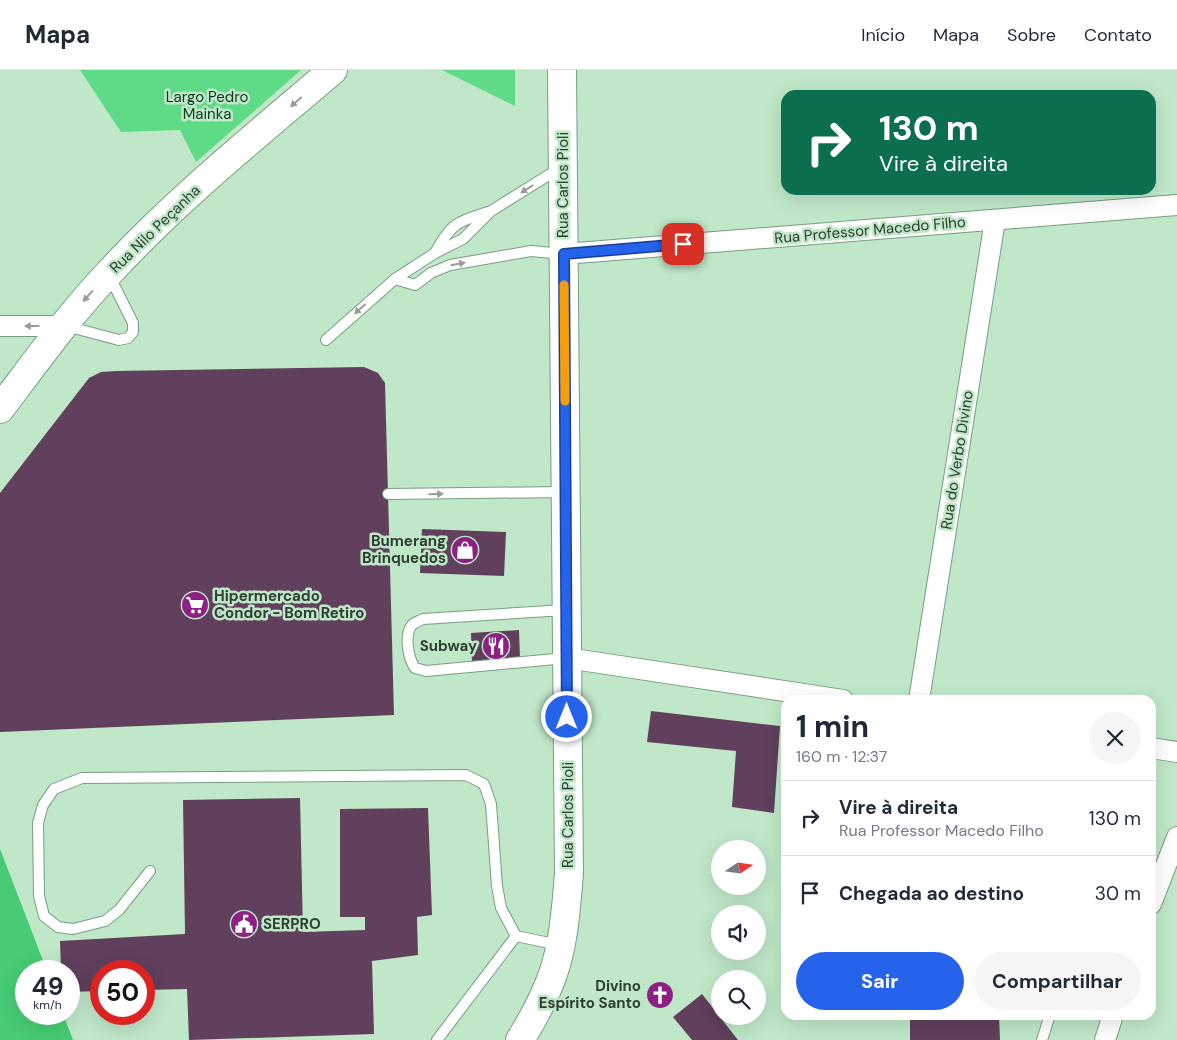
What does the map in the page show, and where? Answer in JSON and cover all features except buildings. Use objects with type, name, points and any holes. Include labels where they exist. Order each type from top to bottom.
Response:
[{"type":"main road","name":"Rua Carlos Pioli","points":[[520,1040],[543,998],[553,974],[561,945],[569,874],[562,70]]},
{"type":"main road","name":"Rua Nilo Peçanha","points":[[0,409],[108,273],[173,209],[330,72]]},
{"type":"street","name":"Rua Professor Macedo Filho","points":[[564,254],[1177,205]]},
{"type":"street","name":"Rua do Verbo Divino","points":[[920,695],[995,220]]},
{"type":"street","points":[[0,326],[64,326]]},
{"type":"street","points":[[567,658],[810,695]]},
{"type":"street","points":[[1156,749],[1177,752]]},
{"type":"street","points":[[1156,891],[1177,837]]},
{"type":"street","points":[[1105,1040],[1111,1020]]},
{"type":"lane","points":[[326,340],[395,279],[434,253],[463,239],[491,211],[563,166]]},
{"type":"lane","points":[[434,253],[445,234],[453,226],[462,220],[491,211]]},
{"type":"lane","points":[[395,279],[415,285],[431,273],[450,265],[531,251],[564,254]]},
{"type":"lane","points":[[64,326],[119,340],[128,338],[133,332],[133,323],[108,273]]},
{"type":"lane","points":[[388,494],[565,492]]},
{"type":"lane","points":[[566,610],[423,620],[414,623],[409,631],[409,660],[415,668],[426,671],[567,658]]},
{"type":"lane","points":[[150,871],[120,910],[105,922],[73,929],[58,927],[44,916],[39,896],[38,823],[43,805],[54,789],[82,778],[466,775],[484,784],[491,804],[497,886],[501,908],[516,936]]},
{"type":"lane","points":[[516,936],[561,945]]},
{"type":"lane","points":[[437,1040],[516,936]]},
{"type":"lane","points":[[1042,1040],[1048,1020]]},
{"type":"green space","name":"Largo Pedro Mainka","points":[[80,70],[301,70],[196,162],[180,130],[121,132]]},
{"type":"green space","points":[[442,70],[515,70],[515,106]]},
{"type":"green space","points":[[0,849],[43,960],[15,960],[15,1025],[67,1025],[73,1040],[0,1040]]},
{"type":"slow traffic","points":[[564,285],[565,401]]},
{"type":"place","name":"Bumerang Brinquedos","points":[[465,550]]},
{"type":"place","name":"Hipermercado Condor - Bom Retiro","points":[[195,605]]},
{"type":"place","name":"Subway","points":[[496,646]]},
{"type":"place","name":"SERPRO","points":[[244,924]]},
{"type":"place","name":"Divino Espírito Santo","points":[[660,995]]},
{"type":"route","points":[[567,717],[564,254],[683,244]]}]
